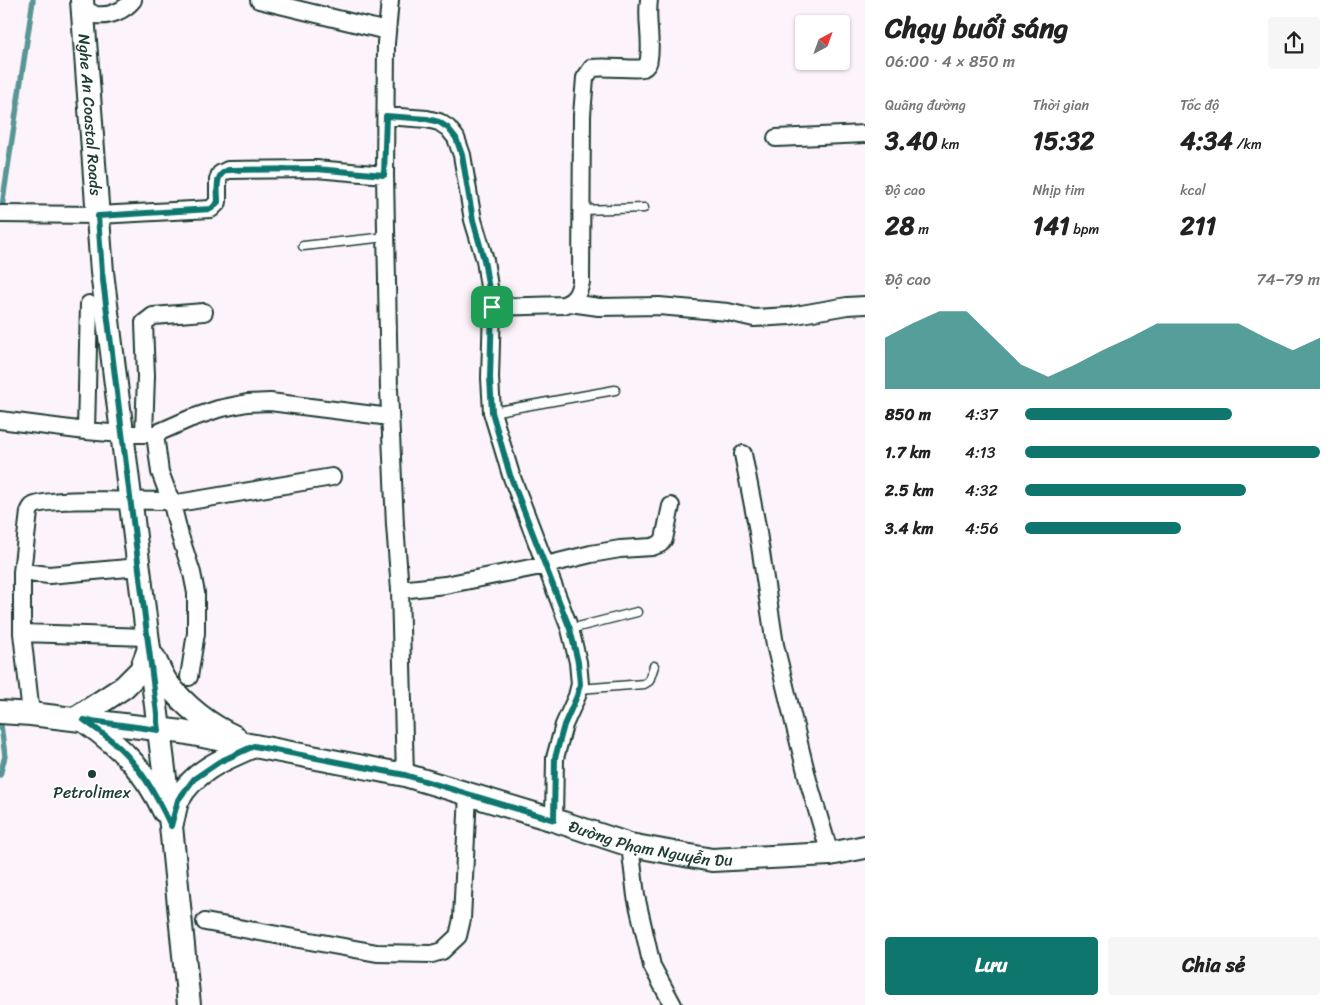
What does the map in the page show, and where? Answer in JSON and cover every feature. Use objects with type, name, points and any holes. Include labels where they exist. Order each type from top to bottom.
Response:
[{"type":"main road","name":"Nghe An Coastal Roads","points":[[82,3],[102,272],[171,826],[190,1005]]},
{"type":"main road","points":[[148,643],[141,670],[124,687],[79,720],[112,741],[139,769],[158,798],[171,826]]},
{"type":"main road","points":[[148,643],[166,682],[191,708],[220,730],[254,746]]},
{"type":"main road","name":"Đường Phạm Nguyễn Du","points":[[14,713],[182,732],[405,775],[554,820],[630,846],[712,860],[830,854],[865,847]]},
{"type":"main road","points":[[171,826],[178,800],[194,779],[219,762],[254,746]]},
{"type":"street","points":[[82,3],[96,15],[112,14],[127,7],[133,0]]},
{"type":"street","points":[[259,0],[387,31]]},
{"type":"street","points":[[390,0],[387,31],[384,175],[390,417],[400,590],[405,775]]},
{"type":"street","points":[[492,307],[564,305],[570,302],[579,292],[581,282],[582,115],[585,78],[592,68],[642,68],[646,65],[650,57],[648,0]]},
{"type":"street","points":[[386,116],[427,119],[439,122],[448,128],[456,138],[462,155],[473,220],[484,260],[492,307],[490,378],[492,412],[510,475],[570,629],[578,662],[580,684],[564,725],[555,758],[554,820]]},
{"type":"street","points":[[776,138],[865,134]]},
{"type":"street","points":[[7,214],[98,216],[211,209],[218,202],[218,180],[220,174],[228,170],[316,169],[384,175]]},
{"type":"street","points":[[570,302],[599,307],[659,306],[728,312],[754,318],[790,316],[847,306],[865,305]]},
{"type":"street","points":[[86,431],[89,304]]},
{"type":"street","points":[[189,677],[196,633],[196,593],[192,573],[150,434],[144,323],[153,316],[204,312]]},
{"type":"street","points":[[0,420],[86,431],[150,434],[211,411],[248,403],[270,402],[390,417]]},
{"type":"street","points":[[743,454],[757,526],[775,645],[808,780],[830,854]]},
{"type":"street","points":[[14,713],[22,633],[22,572],[29,512],[34,506],[42,503],[76,500],[171,502],[332,477]]},
{"type":"street","points":[[400,590],[445,585],[620,549],[652,547],[660,544],[664,539],[672,506]]},
{"type":"street","points":[[22,572],[49,575],[139,567]]},
{"type":"street","points":[[22,633],[148,643]]},
{"type":"street","points":[[205,922],[377,953],[432,954],[442,951],[458,936],[462,919],[468,794]]},
{"type":"street","points":[[630,846],[636,896],[652,966],[673,1005]]},
{"type":"lane","points":[[582,210],[644,208]]},
{"type":"lane","points":[[303,246],[386,237]]},
{"type":"lane","points":[[492,412],[615,390]]},
{"type":"lane","points":[[570,629],[637,612]]},
{"type":"lane","points":[[578,689],[644,684],[650,681],[654,666]]},
{"type":"waterway","points":[[1,213],[33,0]]},
{"type":"waterway","points":[[0,718],[5,756],[0,775]]},
{"type":"place","name":"Petrolimex","points":[[92,774]]},
{"type":"route","points":[[386,116],[427,119],[439,122],[448,128],[456,138],[462,155],[473,220],[484,260],[492,307],[490,378],[492,412],[510,475],[527,514],[570,629],[578,662],[580,684],[577,696],[564,725],[555,758],[554,820],[405,775],[254,746],[219,762],[194,779],[178,800],[171,826],[158,798],[139,769],[112,741],[84,720],[159,730],[102,272],[98,216],[211,209],[218,202],[218,180],[220,174],[228,170],[316,169],[384,175],[386,116]]}]
